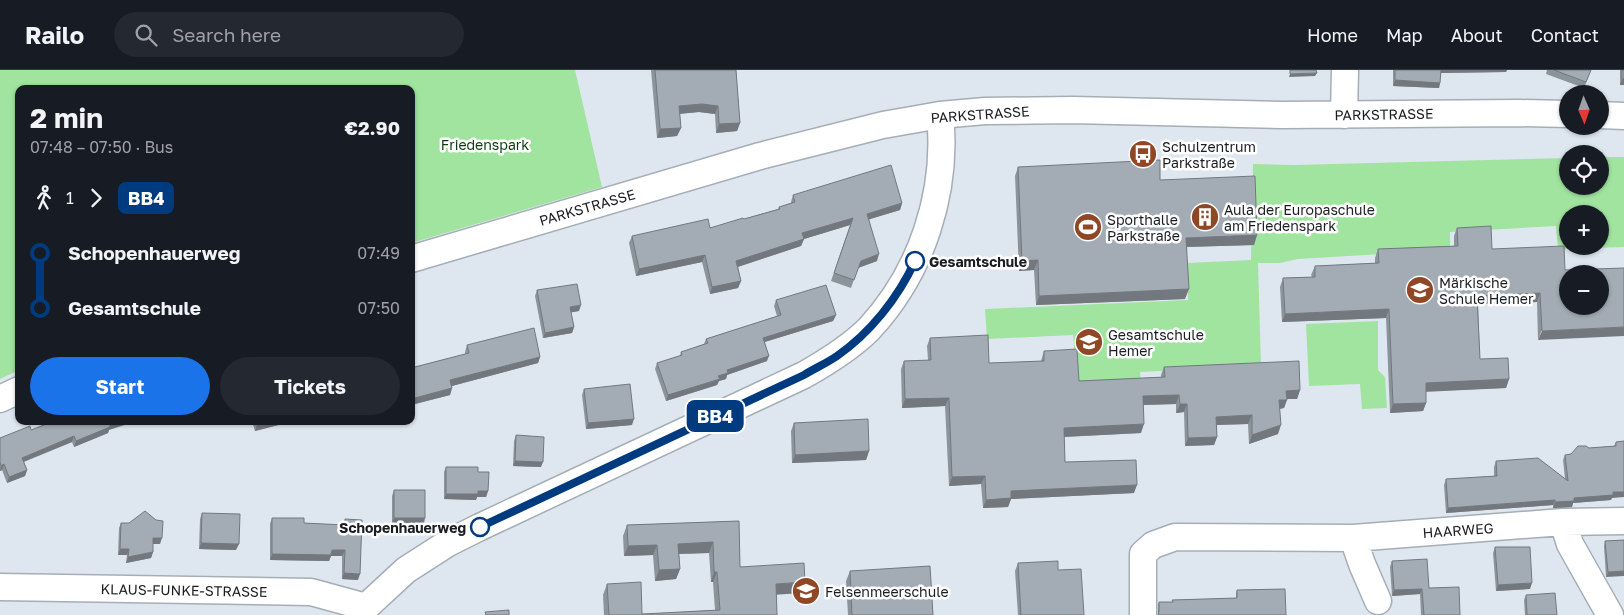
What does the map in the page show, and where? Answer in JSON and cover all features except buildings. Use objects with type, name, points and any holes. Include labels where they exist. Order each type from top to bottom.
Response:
[{"type":"street","points":[[1344,115],[1345,70]]},
{"type":"street","name":"PARKSTRASSE","points":[[415,258],[770,153],[883,125],[940,115],[985,111],[1073,110],[1344,115],[1559,114]]},
{"type":"street","points":[[364,611],[406,570],[448,543],[804,375],[838,355],[868,330],[889,305],[913,266],[930,222],[941,161],[940,115]]},
{"type":"street","points":[[1609,115],[1624,116]]},
{"type":"street","points":[[0,399],[15,392]]},
{"type":"street","name":"HAARWEG","points":[[1143,615],[1142,554],[1152,545],[1175,537],[1353,538],[1563,522],[1624,521]]},
{"type":"street","points":[[1563,522],[1570,544],[1610,615]]},
{"type":"street","points":[[1353,538],[1378,601]]},
{"type":"street","name":"KLAUS-FUNKE-STRASSE","points":[[0,587],[311,592],[364,611]]},
{"type":"green space","name":"Friedenspark","points":[[0,70],[575,70],[602,187],[415,242],[415,85],[15,85],[15,372],[0,379]]},
{"type":"green space","points":[[1609,157],[1624,157],[1624,247],[1609,247],[1609,205],[1559,205],[1559,249],[1556,226],[1450,232],[1450,250],[1258,263],[1261,366],[1140,372],[1141,382],[1077,384],[1073,335],[987,339],[985,309],[1188,300],[1187,263],[1251,260],[1253,164],[1295,165],[1559,158],[1559,195],[1609,195]]},
{"type":"green space","points":[[1378,321],[1378,370],[1385,377],[1387,408],[1362,409],[1360,384],[1309,386],[1306,324]]},
{"type":"bus line","name":"BB4","points":[[480,527],[804,375],[838,355],[868,330],[889,305],[915,261]]},
{"type":"place","name":"Schulzentrum Parkstraße","points":[[1143,154]]},
{"type":"place","name":"Aula der Europaschule am Friedenspark","points":[[1205,217]]},
{"type":"place","name":"Sporthalle Parkstraße","points":[[1088,227]]},
{"type":"place","name":"Gesamtschule","points":[[915,261]]},
{"type":"place","name":"Märkische Schule Hemer","points":[[1420,290]]},
{"type":"place","name":"Gesamtschule Hemer","points":[[1089,342]]},
{"type":"place","name":"Schopenhauerweg","points":[[480,527]]},
{"type":"place","name":"Felsenmeerschule","points":[[806,591]]}]
